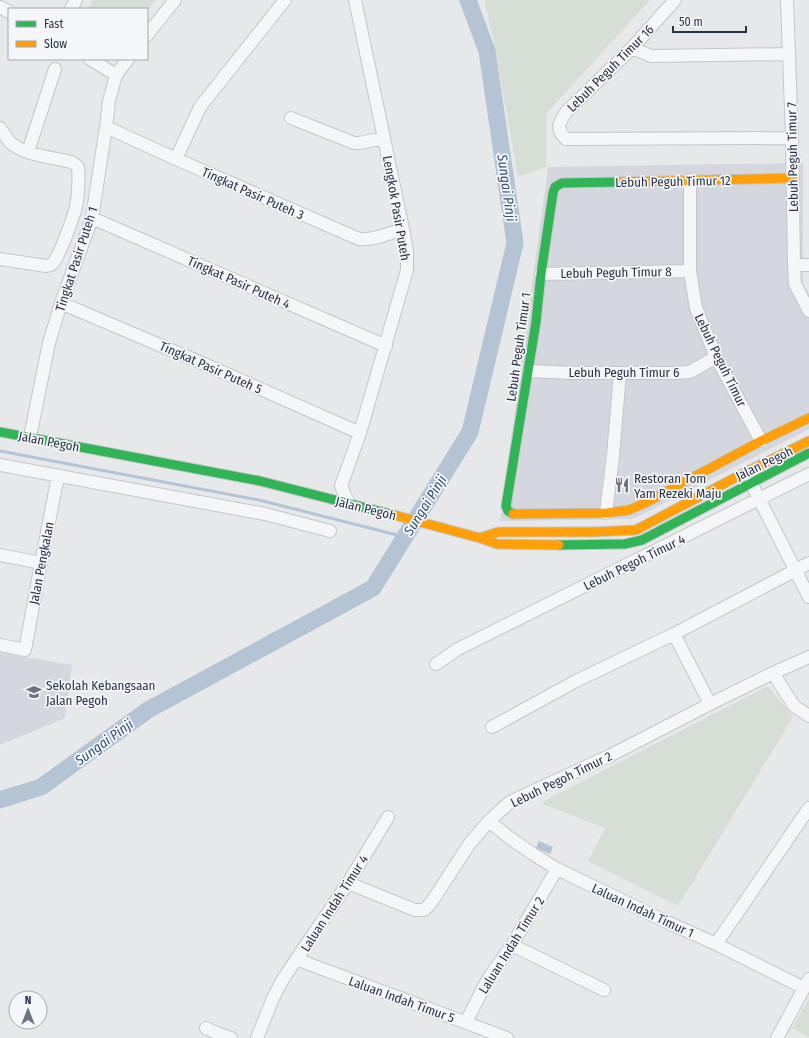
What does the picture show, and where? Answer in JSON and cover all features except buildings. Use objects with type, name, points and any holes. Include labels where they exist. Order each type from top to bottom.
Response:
[{"type":"street","points":[[148,34],[175,0]]},
{"type":"street","points":[[176,159],[200,107],[285,0]]},
{"type":"street","name":"Lengkok Pasir Puteh","points":[[341,486],[360,433],[407,270],[407,251],[403,229],[355,0]]},
{"type":"street","name":"Lebuh Peguh Timur 16","points":[[675,0],[632,48],[567,111],[561,119],[559,128],[561,135],[566,139],[792,138]]},
{"type":"street","name":"Lebuh Peguh Timur 7","points":[[787,0],[795,284],[809,311]]},
{"type":"street","points":[[632,48],[651,56],[789,54]]},
{"type":"street","points":[[92,60],[116,74]]},
{"type":"street","name":"Tingkat Pasir Puteh 1","points":[[30,438],[50,343],[61,303],[92,218],[109,101],[116,74],[127,60]]},
{"type":"street","points":[[28,152],[55,69]]},
{"type":"street","points":[[291,118],[354,143],[359,144],[384,138]]},
{"type":"street","name":"Tingkat Pasir Puteh 3","points":[[106,127],[359,238],[367,239],[387,235],[403,229]]},
{"type":"street","points":[[0,128],[11,143],[19,149],[72,162],[78,167],[79,175],[76,206],[60,251],[51,264],[46,266],[0,258]]},
{"type":"street","name":"Lebuh Peguh Timur 12","points":[[555,187],[562,183],[793,178]]},
{"type":"street","name":"Lebuh Peguh Timur","points":[[690,180],[690,271],[696,308],[716,357],[761,441]]},
{"type":"street","name":"Lebuh Peguh Timur 1","points":[[555,187],[552,193],[529,371],[506,506],[508,511],[514,514],[606,513]]},
{"type":"street","name":"Tingkat Pasir Puteh 4","points":[[92,218],[386,346]]},
{"type":"street","points":[[794,265],[809,265]]},
{"type":"street","name":"Lebuh Peguh Timur 8","points":[[541,274],[690,271]]},
{"type":"street","name":"Tingkat Pasir Puteh 5","points":[[61,303],[360,433]]},
{"type":"street","name":"Lebuh Peguh Timur 6","points":[[529,371],[574,374],[676,374],[690,372],[716,357]]},
{"type":"street","points":[[620,373],[613,456],[606,513],[629,510],[646,503],[761,441],[809,418]]},
{"type":"street","name":"Jalan Pegoh","points":[[0,432],[260,481],[480,538],[498,532],[592,532],[636,530],[718,486],[809,441]]},
{"type":"street","points":[[480,538],[498,544],[540,545],[625,544],[642,540],[809,453]]},
{"type":"street","points":[[750,484],[752,477],[764,466],[767,461]]},
{"type":"street","points":[[0,465],[265,514],[330,531]]},
{"type":"street","name":"Lebuh Pegoh Timur 4","points":[[436,664],[458,649],[809,474]]},
{"type":"street","name":"Jalan Pengkalan","points":[[0,645],[25,650],[58,476]]},
{"type":"street","points":[[718,486],[724,486],[742,481],[750,484],[809,597]]},
{"type":"street","points":[[323,497],[341,486],[351,504]]},
{"type":"street","points":[[0,555],[41,563]]},
{"type":"street","points":[[492,727],[576,681],[674,634],[809,563]]},
{"type":"street","points":[[674,634],[710,704]]},
{"type":"street","name":"Lebuh Pegoh Timur 2","points":[[348,883],[415,910],[424,910],[431,903],[470,843],[489,820],[510,802],[611,755],[710,704],[809,657]]},
{"type":"street","points":[[773,673],[794,706],[809,716]]},
{"type":"street","points":[[716,944],[809,808]]},
{"type":"street","name":"Laluan Indah Timur 4","points":[[257,1038],[278,988],[348,883],[388,817]]},
{"type":"street","name":"Laluan Indah Timur 1","points":[[489,820],[510,838],[557,869],[667,922],[806,983]]},
{"type":"street","name":"Laluan Indah Timur 2","points":[[466,1022],[488,979],[512,945],[557,869]]},
{"type":"street","points":[[512,945],[604,990]]},
{"type":"street","name":"Laluan Indah Timur 5","points":[[297,959],[507,1038]]},
{"type":"street","points":[[777,1038],[806,983]]},
{"type":"street","points":[[206,1028],[231,1038]]},
{"type":"shaded area","points":[[93,0],[156,0],[148,10],[148,8],[89,8]]},
{"type":"shaded area","points":[[484,0],[650,0],[546,114],[546,167],[518,177],[494,42]]},
{"type":"shaded area","points":[[803,163],[803,284],[809,294],[809,429],[633,519],[500,521],[548,167]]},
{"type":"shaded area","name":"Sekolah Kebangsaan Jalan Pegoh","points":[[0,653],[72,665],[65,718],[0,745]]},
{"type":"shaded area","points":[[768,686],[793,717],[678,906],[588,861],[605,828],[540,803]]},
{"type":"shaded area","points":[[809,999],[809,1037],[792,1028]]},
{"type":"water","points":[[539,841],[553,847],[550,854],[536,848]]},
{"type":"waterway","name":"Sungai Pinji","points":[[0,800],[41,787],[148,710],[373,588],[470,432],[515,243],[487,51],[468,0]]},
{"type":"waterway","points":[[0,451],[259,500],[405,537]]},
{"type":"traffic: fast","points":[[513,514],[508,511],[506,506],[536,322],[541,274],[553,193],[555,187],[562,183],[620,182]]},
{"type":"traffic: fast","points":[[0,432],[260,481],[394,515]]},
{"type":"traffic: fast","points":[[559,545],[625,544],[642,540],[809,453]]},
{"type":"traffic: slow","points":[[620,182],[793,178]]},
{"type":"traffic: slow","points":[[513,514],[606,513],[629,510],[645,503],[761,441],[809,418]]},
{"type":"traffic: slow","points":[[480,538],[498,532],[592,532],[636,530],[744,473],[809,441]]},
{"type":"traffic: slow","points":[[394,515],[497,544],[559,545]]},
{"type":"place","name":"Restoran Tom Yam Rezeki Maju","points":[[622,485]]},
{"type":"place","name":"Sekolah Kebangsaan Jalan Pegoh","points":[[34,692]]}]
